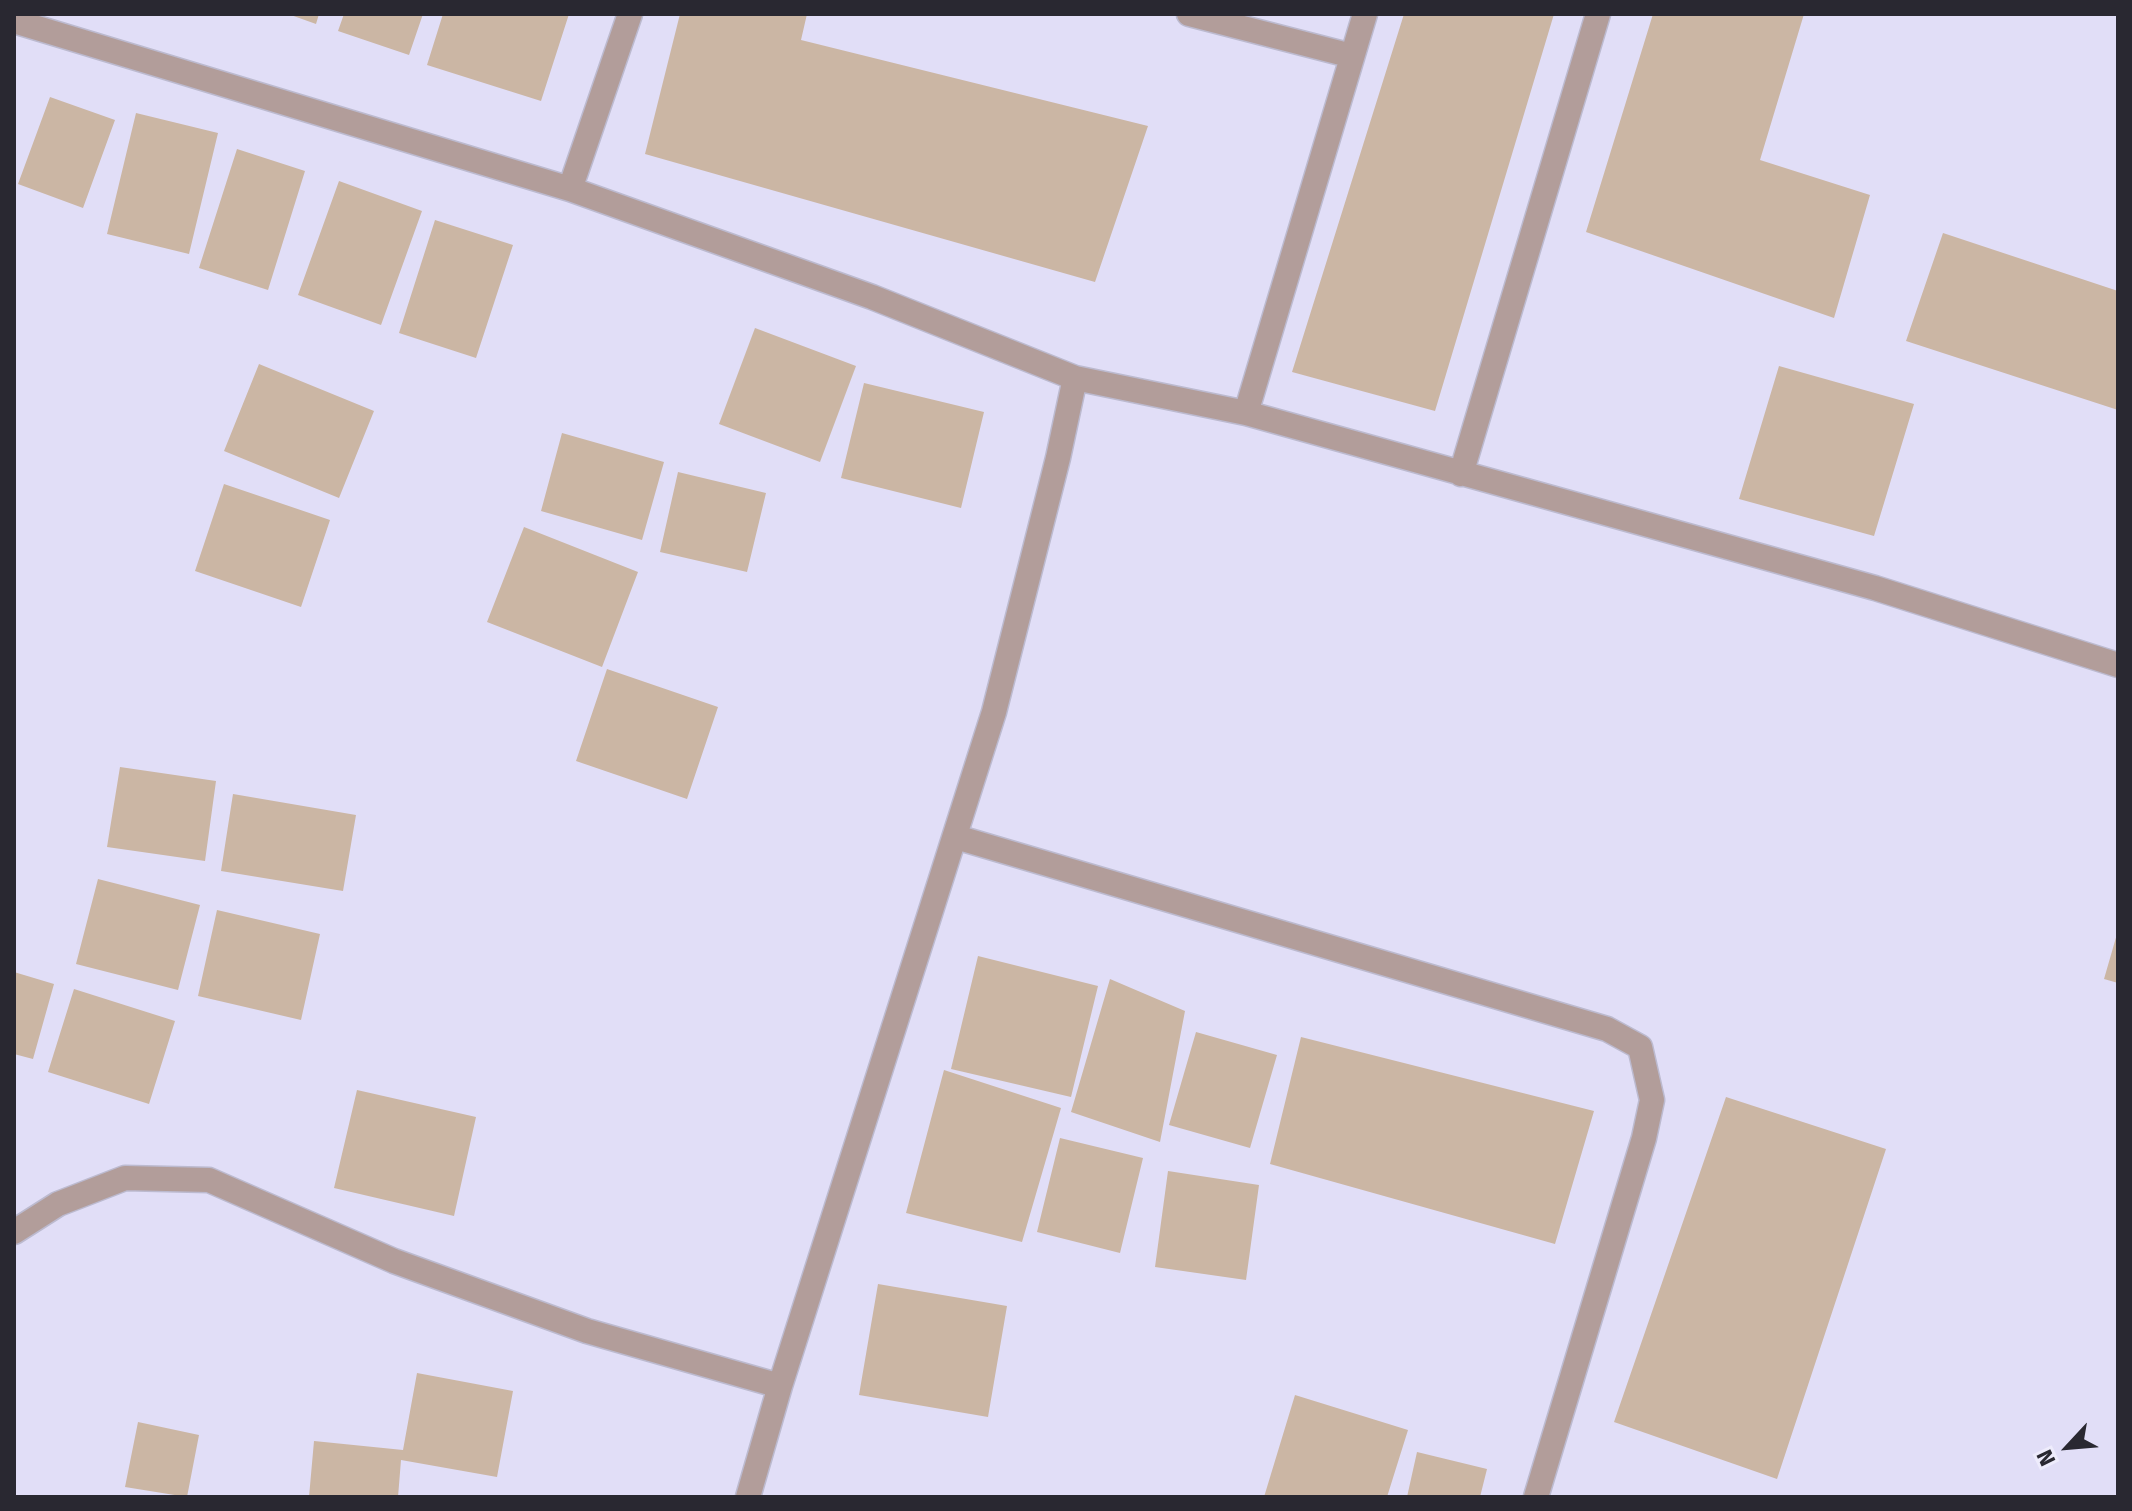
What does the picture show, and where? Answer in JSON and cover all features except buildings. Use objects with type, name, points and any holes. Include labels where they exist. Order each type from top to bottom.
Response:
[{"type":"street","points":[[570,189],[630,14]]},
{"type":"street","points":[[1189,14],[1352,56]]},
{"type":"street","points":[[1246,413],[1365,14]]},
{"type":"street","points":[[1461,474],[1598,14]]},
{"type":"street","points":[[14,21],[570,189],[885,302],[1075,378],[1246,413],[1875,588],[2118,665]]},
{"type":"street","points":[[748,1497],[780,1386],[994,712],[1075,378]]},
{"type":"street","points":[[956,837],[1607,1029],[1640,1047],[1652,1100],[1647,1125],[1536,1497]]},
{"type":"street","points":[[14,1232],[58,1204],[125,1178],[209,1180],[394,1261],[587,1331],[780,1386]]}]
